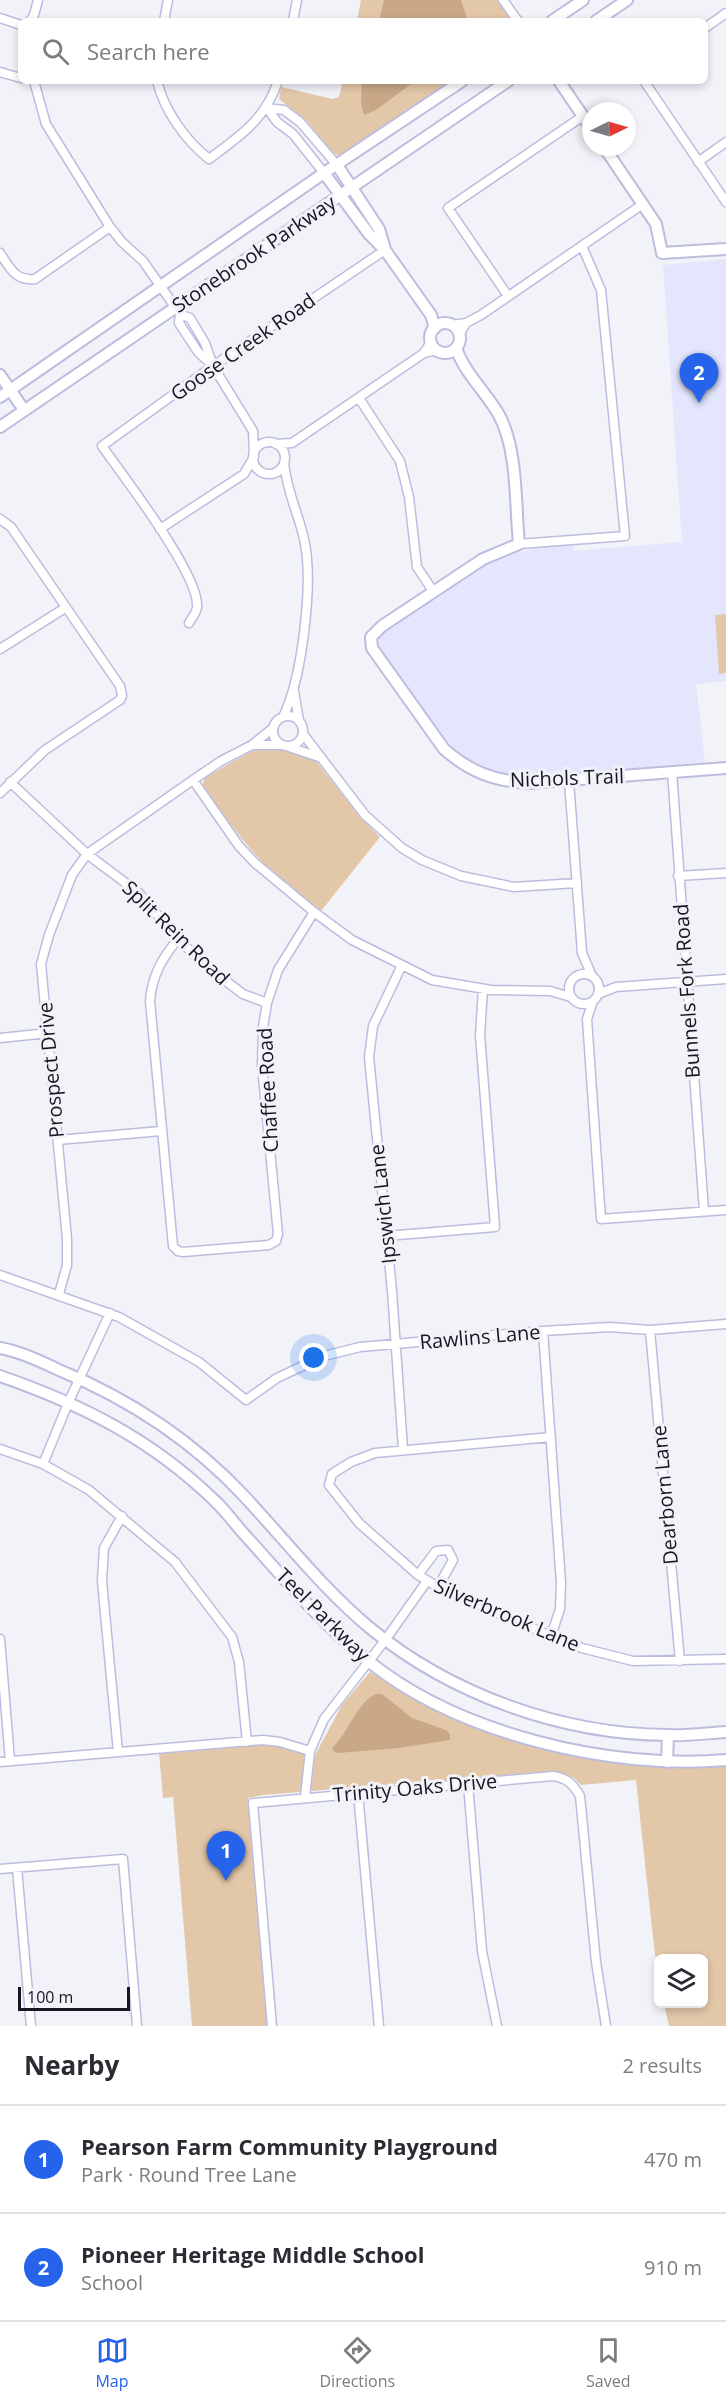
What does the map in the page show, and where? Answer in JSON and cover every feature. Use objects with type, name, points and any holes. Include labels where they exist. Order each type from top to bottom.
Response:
[{"type":"main road","points":[[556,18],[583,0]]},
{"type":"main road","points":[[600,18],[627,0]]},
{"type":"main road","name":"Stonebrook Parkway","points":[[0,397],[324,173],[458,84]]},
{"type":"main road","name":"Stonebrook Parkway","points":[[1,425],[178,311],[351,187],[504,84]]},
{"type":"main road","points":[[561,84],[582,115]]},
{"type":"main road","points":[[610,156],[656,224],[662,253],[726,249]]},
{"type":"main road","points":[[337,165],[379,229],[385,250]]},
{"type":"main road","points":[[324,173],[369,234],[385,250],[430,315],[459,335],[443,348]]},
{"type":"main road","points":[[433,591],[483,559],[519,544],[510,439],[498,414],[460,361],[430,337],[443,325]]},
{"type":"main road","points":[[0,375],[24,410]]},
{"type":"main road","name":"Nichols Trail","points":[[433,591],[382,626],[371,637],[372,648],[444,749],[459,762],[485,776],[506,782],[529,783],[726,768]]},
{"type":"main road","name":"Teel Parkway","points":[[0,1348],[24,1355],[126,1402],[196,1450],[243,1495],[312,1573],[370,1628],[433,1671],[509,1707],[573,1723],[618,1731],[668,1735],[726,1732]]},
{"type":"main road","name":"Teel Parkway","points":[[0,1376],[69,1401],[106,1420],[154,1450],[214,1500],[312,1608],[367,1661],[406,1688],[440,1706],[498,1730],[562,1748],[634,1761],[726,1760]]},
{"type":"main road","points":[[667,1762],[668,1735]]},
{"type":"street","points":[[32,18],[38,0]]},
{"type":"street","points":[[165,18],[168,0]]},
{"type":"street","points":[[294,18],[297,0]]},
{"type":"street","points":[[503,0],[516,18]]},
{"type":"street","points":[[708,26],[726,13]]},
{"type":"street","points":[[0,18],[18,24]]},
{"type":"street","points":[[0,72],[18,77]]},
{"type":"street","points":[[35,84],[46,124],[110,227],[122,242],[143,261],[178,311],[189,318],[206,343],[213,366],[253,431],[283,451],[286,485],[305,541],[308,570],[305,619],[294,691],[283,717],[252,745],[221,761],[87,854]]},
{"type":"street","points":[[158,84],[161,98],[171,115],[199,151],[209,159],[247,131],[267,108],[277,84]]},
{"type":"street","points":[[646,84],[726,202]]},
{"type":"street","points":[[267,108],[284,110],[300,122],[337,165]]},
{"type":"street","points":[[267,108],[276,122],[293,134],[324,173]]},
{"type":"street","points":[[508,296],[448,208],[582,117]]},
{"type":"street","points":[[698,162],[726,142]]},
{"type":"street","points":[[459,335],[466,323],[643,204]]},
{"type":"street","points":[[0,253],[16,277],[26,280],[35,279],[110,227]]},
{"type":"street","points":[[519,544],[625,536],[601,290],[582,246]]},
{"type":"street","name":"Goose Creek Road","points":[[160,529],[102,446],[213,366],[385,250]]},
{"type":"street","points":[[443,325],[466,323]]},
{"type":"street","points":[[189,623],[197,608],[193,583],[160,529],[244,474],[262,444],[292,443],[424,353],[443,348]]},
{"type":"street","points":[[359,398],[400,461],[409,497],[417,567],[433,591]]},
{"type":"street","points":[[253,431],[256,466],[286,485]]},
{"type":"street","points":[[244,474],[277,472],[292,443]]},
{"type":"street","points":[[0,793],[45,750],[120,700],[122,696],[120,686],[11,527],[1,519]]},
{"type":"street","points":[[0,650],[65,608]]},
{"type":"street","points":[[294,691],[303,734],[364,815],[402,848],[422,860],[460,876],[514,887],[577,883]]},
{"type":"street","points":[[283,717],[292,717],[299,721]]},
{"type":"street","points":[[273,728],[276,741],[320,757]]},
{"type":"street","points":[[252,745],[285,746],[298,743],[303,734]]},
{"type":"street","name":"Bunnels Fork Road","points":[[672,772],[704,1211]]},
{"type":"street","points":[[193,780],[239,846],[255,863],[352,940],[432,980],[483,989],[520,992],[550,991],[584,1004],[616,987],[726,979]]},
{"type":"street","points":[[568,781],[582,953],[595,978],[596,998],[587,1019]]},
{"type":"street","name":"Split Rein Road","points":[[10,782],[87,854],[140,893],[178,939],[234,989],[249,998],[267,1003]]},
{"type":"street","name":"Prospect Drive","points":[[59,1294],[67,1265],[67,1256],[41,964],[49,935],[72,875],[87,854]]},
{"type":"street","points":[[678,876],[726,873]]},
{"type":"street","name":"Chaffee Road","points":[[161,1131],[172,1243],[176,1250],[183,1252],[274,1243],[278,1234],[261,1052],[267,1003],[285,957],[314,912]]},
{"type":"street","points":[[58,1140],[161,1131],[150,1001],[156,971],[178,939]]},
{"type":"street","points":[[582,953],[569,986],[573,999],[581,1007],[587,1019],[601,1219],[726,1210]]},
{"type":"street","name":"Ipswich Lane","points":[[402,965],[375,1022],[369,1047],[396,1344],[403,1449]]},
{"type":"street","points":[[550,991],[583,973],[616,987]]},
{"type":"street","points":[[386,1236],[495,1227],[480,1035],[483,989]]},
{"type":"street","points":[[0,1038],[48,1033]]},
{"type":"street","points":[[0,1275],[110,1313],[43,1464]]},
{"type":"street","name":"Rawlins Lane","points":[[110,1313],[199,1362],[246,1400],[277,1378],[324,1356],[360,1347],[543,1331],[610,1327],[650,1330],[726,1324]]},
{"type":"street","name":"Dearborn Lane","points":[[650,1330],[680,1661]]},
{"type":"street","points":[[543,1331],[561,1596],[560,1609],[551,1636]]},
{"type":"street","points":[[403,1449],[551,1437]]},
{"type":"street","name":"Silverbrook Lane","points":[[403,1449],[363,1456],[332,1474],[329,1482],[331,1489],[359,1523],[427,1581],[551,1636],[582,1648],[627,1660],[726,1659]]},
{"type":"street","points":[[1,1452],[43,1464],[89,1490],[176,1562],[232,1637],[239,1662],[247,1742]]},
{"type":"street","points":[[118,1752],[102,1581],[104,1548],[122,1516]]},
{"type":"street","points":[[418,1575],[436,1551],[448,1550],[453,1560],[438,1587]]},
{"type":"street","points":[[305,1797],[310,1751],[324,1719],[386,1639],[427,1581]]},
{"type":"street","points":[[0,1639],[10,1761]]},
{"type":"street","points":[[0,1761],[247,1742],[280,1742],[310,1751]]},
{"type":"street","name":"Trinity Oaks Drive","points":[[272,2026],[253,1803],[553,1776],[564,1778],[574,1786],[580,1796],[596,1962],[606,2026]]},
{"type":"street","points":[[468,1784],[482,1952],[497,2026]]},
{"type":"street","points":[[358,1792],[380,2026]]},
{"type":"street","points":[[0,1869],[123,1859],[137,2026]]},
{"type":"street","points":[[17,1868],[31,2026]]},
{"type":"shaded area","points":[[361,0],[498,0],[512,18],[358,18]]},
{"type":"shaded area","points":[[384,0],[461,0],[467,18],[380,18]]},
{"type":"shaded area","points":[[342,84],[450,84],[346,153],[337,155],[330,150],[308,122],[279,99],[281,87],[333,99],[339,97]]},
{"type":"shaded area","points":[[362,84],[411,84],[376,110],[364,115],[361,104]]},
{"type":"shaded area","points":[[726,259],[726,681],[696,684],[705,762],[539,777],[509,776],[488,771],[456,751],[437,730],[378,644],[379,635],[479,568],[518,553],[538,547],[573,545],[574,551],[682,542],[663,265]]},
{"type":"shaded area","points":[[726,614],[726,673],[719,674],[715,615]]},
{"type":"shaded area","points":[[264,748],[285,748],[316,761],[360,817],[380,837],[321,911],[269,869],[242,839],[203,785],[204,778],[250,752]]},
{"type":"shaded area","points":[[370,1672],[410,1695],[514,1742],[636,1764],[726,1763],[726,2026],[669,2026],[665,2008],[708,2008],[708,1954],[655,1954],[636,1780],[581,1785],[574,1778],[555,1771],[248,1798],[268,2026],[192,2026],[173,1797],[163,1798],[159,1752],[266,1744],[315,1755],[342,1705]]},
{"type":"shaded area","points":[[376,1694],[382,1694],[412,1718],[446,1730],[450,1734],[450,1740],[399,1748],[338,1753],[333,1751],[332,1748],[357,1712]]},
{"type":"place","name":"Pioneer Heritage Middle School","points":[[699,403]]},
{"type":"place","name":"Pearson Farm Community Playground","points":[[226,1881]]}]
